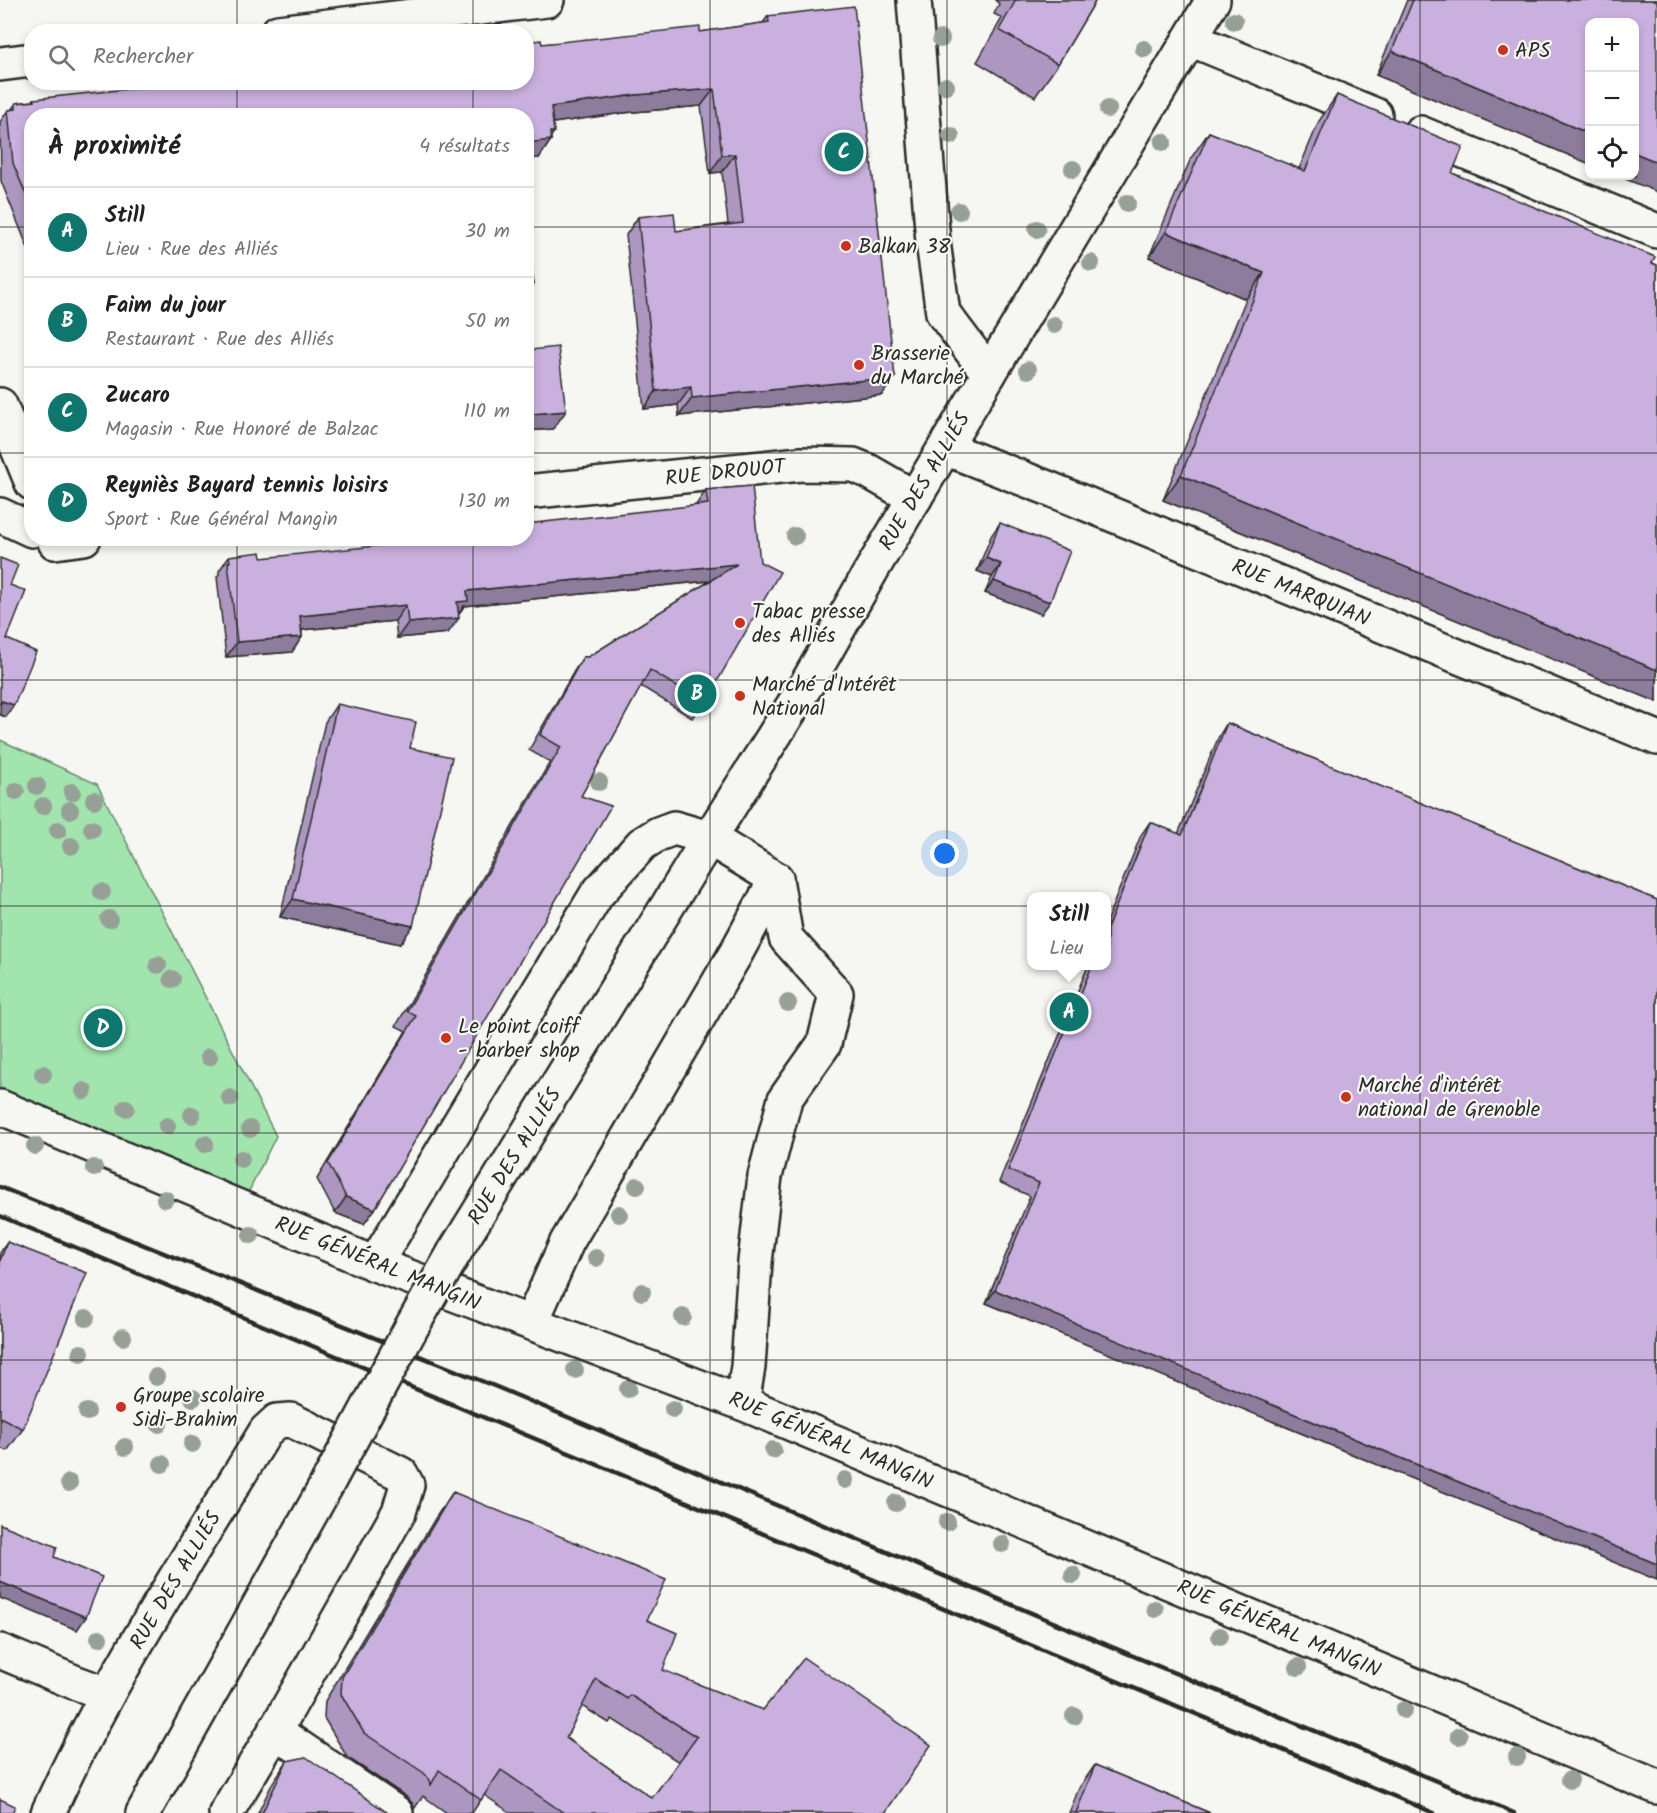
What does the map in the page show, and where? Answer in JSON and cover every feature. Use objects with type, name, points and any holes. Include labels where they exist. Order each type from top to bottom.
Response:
[{"type":"street","points":[[345,24],[547,0]]},
{"type":"street","points":[[914,0],[933,242],[943,313],[988,374]]},
{"type":"street","name":"RUE DES ALLIÉS","points":[[143,1813],[454,1253],[709,838],[808,682],[871,571],[1082,215],[1213,0]]},
{"type":"street","points":[[1190,39],[1657,231]]},
{"type":"street","points":[[0,64],[24,61]]},
{"type":"street","points":[[0,405],[24,464]]},
{"type":"street","name":"RUE MARQUIAN","points":[[945,448],[1657,738]]},
{"type":"street","name":"RUE DROUOT","points":[[534,491],[801,464],[854,465],[915,498]]},
{"type":"street","points":[[0,515],[24,525]]},
{"type":"street","points":[[375,1264],[597,894],[642,844],[658,834],[674,828],[709,838],[776,879],[786,938],[836,994],[824,1044],[785,1099],[765,1176],[755,1262],[748,1367],[742,1403]]},
{"type":"street","points":[[531,1323],[567,1242],[736,953],[776,879]]},
{"type":"street","name":"RUE GÉNÉRAL MANGIN","points":[[0,1107],[375,1264],[742,1403],[1657,1787]]},
{"type":"street","name":"RUE DES ALLIÉS","points":[[48,1813],[107,1694],[266,1431],[278,1421],[291,1420],[401,1474],[407,1485],[399,1512],[226,1813]]},
{"type":"street","points":[[0,1651],[74,1683],[107,1694]]},
{"type":"street","points":[[275,1731],[396,1813]]},
{"type":"green space","points":[[0,740],[97,784],[276,1136],[247,1195],[0,1091]]},
{"type":"building","points":[[1016,0],[1096,0],[1058,64],[999,30]]},
{"type":"building","points":[[1413,0],[1657,0],[1657,162],[1639,155],[1639,18],[1585,18],[1585,132],[1392,51]]},
{"type":"building","points":[[854,6],[895,377],[692,398],[691,387],[656,391],[638,217],[674,213],[676,231],[743,223],[735,154],[722,155],[714,89],[635,95],[551,107],[554,132],[550,132],[551,140],[534,142],[534,108],[24,108],[24,190],[13,163],[8,110],[16,109],[16,103],[35,101],[34,99],[119,90],[534,90],[534,41],[541,40],[542,44],[700,27],[700,32],[769,22],[768,16]]},
{"type":"building","points":[[1337,95],[1463,147],[1452,173],[1655,257],[1652,263],[1657,265],[1657,670],[1181,475],[1264,273],[1166,232],[1209,132],[1305,171]]},
{"type":"building","points":[[558,347],[566,411],[534,414],[534,350]]},
{"type":"building","points":[[752,486],[760,562],[780,572],[703,703],[650,670],[581,796],[611,806],[375,1209],[346,1197],[328,1163],[416,1016],[407,1011],[561,747],[540,735],[583,657],[588,657],[737,564],[467,591],[468,601],[457,602],[459,618],[408,623],[406,605],[300,616],[302,637],[237,642],[229,556],[261,552],[262,558],[376,546],[534,546],[534,523],[708,504],[706,490]]},
{"type":"building","points":[[1000,523],[1070,551],[1050,602],[994,581],[1001,564],[986,558]]},
{"type":"building","points":[[0,558],[18,565],[10,585],[26,591],[7,639],[36,652],[14,705],[2,701],[0,705]]},
{"type":"building","points":[[337,704],[416,722],[410,748],[452,757],[413,926],[293,899]]},
{"type":"building","name":"Marché d'intérêt national de Grenoble","points":[[1227,723],[1657,900],[1657,1564],[995,1290],[1039,1183],[1008,1170],[1090,970],[1111,970],[1111,919],[1150,822],[1182,835]]},
{"type":"building","points":[[7,1242],[87,1273],[23,1429],[0,1417],[0,1261]]},
{"type":"building","points":[[453,1492],[666,1580],[647,1620],[677,1633],[663,1670],[763,1710],[804,1658],[931,1745],[885,1813],[564,1813],[501,1770],[481,1800],[439,1770],[431,1785],[424,1773],[364,1733],[341,1694],[342,1677]],"holes":[[[596,1679],[627,1699],[630,1695],[697,1737],[652,1798],[566,1738]]]},
{"type":"building","points":[[0,1524],[57,1547],[54,1557],[102,1577],[86,1617],[0,1582]]},
{"type":"building","points":[[306,1757],[388,1813],[262,1813],[287,1761]]},
{"type":"building","points":[[1095,1765],[1210,1813],[1076,1813]]},
{"type":"building","points":[[0,1799],[15,1806],[12,1813],[0,1813]]},
{"type":"railway","points":[[0,1187],[499,1388],[1131,1655],[1514,1813]]},
{"type":"railway","points":[[0,1216],[1434,1813]]},
{"type":"place","name":"APS","points":[[1503,50]]},
{"type":"place","name":"Zucaro","points":[[844,152]]},
{"type":"place","name":"Balkan 38","points":[[846,246]]},
{"type":"place","name":"Brasserie du Marché","points":[[859,365]]},
{"type":"place","name":"Tabac presse des Alliés","points":[[740,623]]},
{"type":"place","name":"Faim du jour","points":[[697,694]]},
{"type":"place","name":"Marché d'Intérêt National","points":[[740,696]]},
{"type":"place","name":"Still","points":[[1069,1012]]},
{"type":"place","name":"Reyniès Bayard tennis loisirs","points":[[103,1028]]},
{"type":"place","name":"Le point coiff - barber shop","points":[[446,1038]]},
{"type":"place","name":"Marché d'intérêt national de Grenoble","points":[[1346,1097]]},
{"type":"place","name":"Groupe scolaire Sidi-Brahim","points":[[121,1407]]}]
